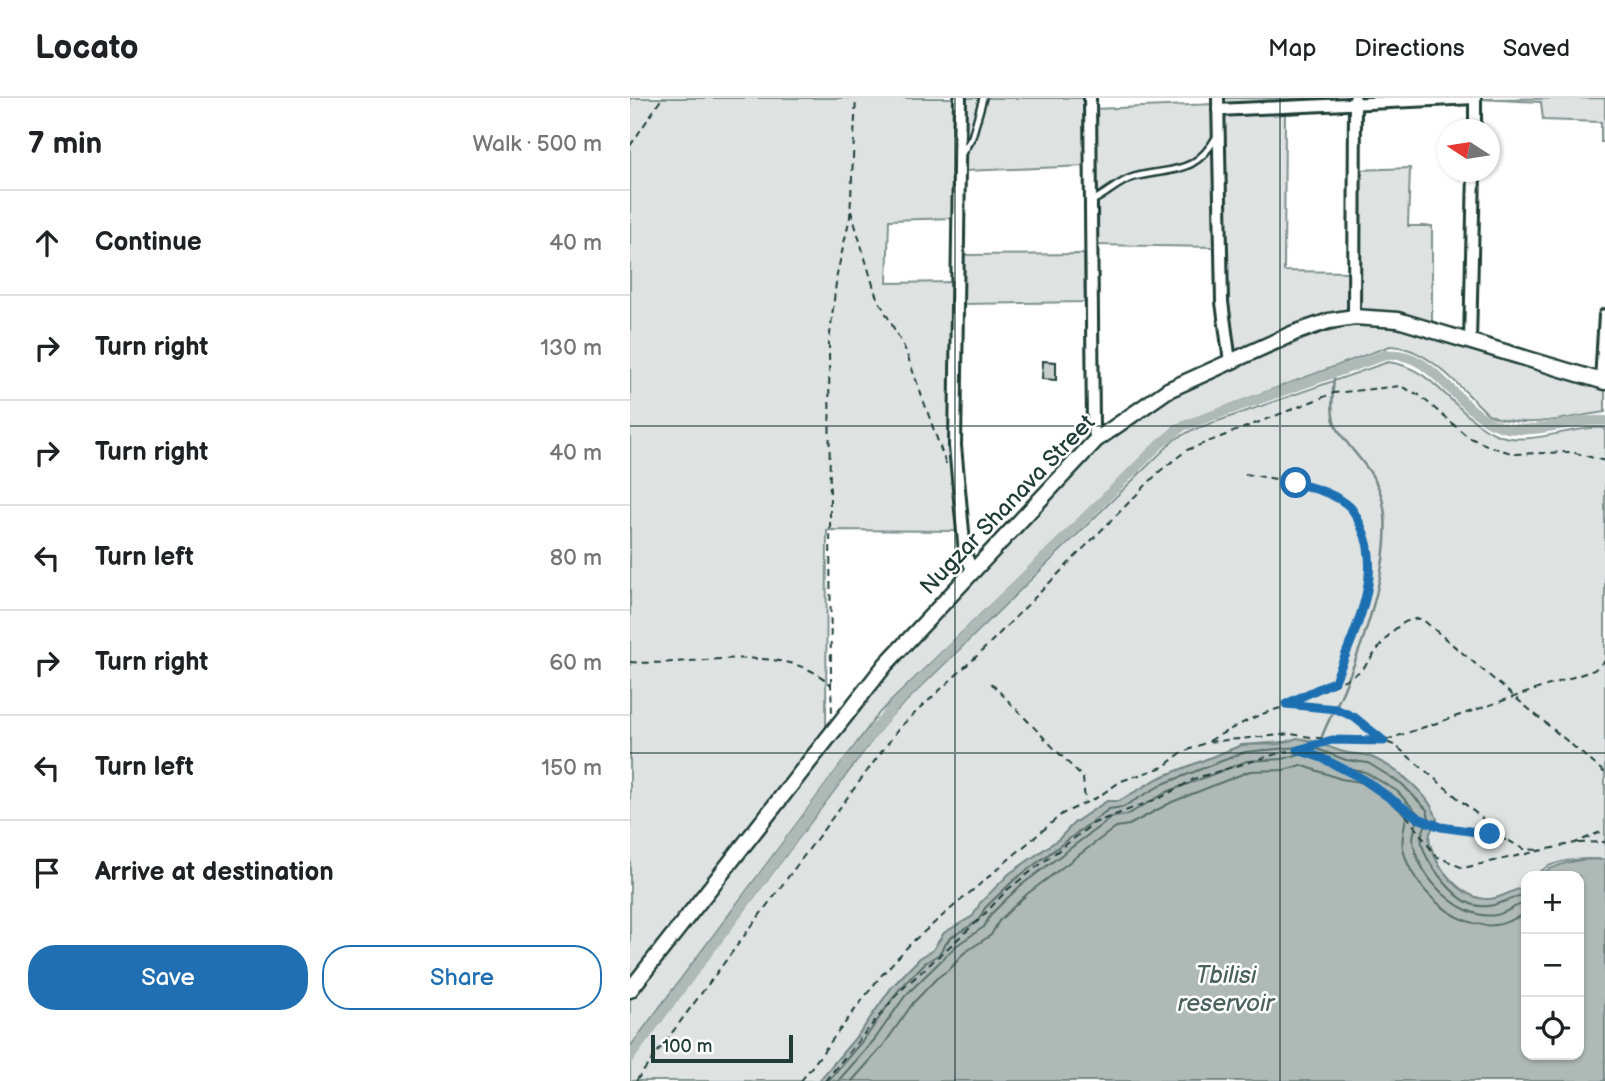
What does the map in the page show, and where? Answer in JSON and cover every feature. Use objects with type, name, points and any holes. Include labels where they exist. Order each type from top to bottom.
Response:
[{"type":"main road","name":"Nugzar Shanava Street","points":[[630,990],[887,664],[1096,440],[1168,390],[1329,320],[1354,317],[1398,320],[1603,382]]},
{"type":"street","points":[[960,98],[955,446],[965,553],[972,570]]},
{"type":"street","points":[[1090,98],[1093,427],[1096,440]]},
{"type":"street","points":[[1230,362],[1222,302],[1218,104],[1475,98],[1475,119]]},
{"type":"street","points":[[1354,317],[1355,101]]},
{"type":"street","points":[[1470,341],[1474,182]]},
{"type":"street","points":[[1603,382],[1605,315]]},
{"type":"lane","points":[[960,157],[972,137],[983,98]]},
{"type":"lane","points":[[1090,202],[1132,177],[1188,166],[1202,158],[1218,133]]},
{"type":"path","points":[[630,146],[662,98]]},
{"type":"path","points":[[832,732],[829,343],[837,274],[850,206],[856,98]]},
{"type":"path","points":[[850,206],[876,295],[905,349],[949,472]]},
{"type":"path","points":[[636,1081],[900,727],[980,653],[1160,471],[1187,450],[1334,393],[1400,386],[1427,402],[1468,437],[1489,446],[1514,454],[1572,452],[1605,461]]},
{"type":"path","points":[[1245,474],[1296,483],[1332,496],[1351,508],[1368,541],[1372,566],[1365,597],[1335,681]]},
{"type":"path","points":[[801,1081],[879,978],[912,942],[1062,814],[1085,804],[1121,781],[1163,767],[1181,753],[1256,715],[1362,670],[1387,636],[1416,618],[1426,622],[1605,773]]},
{"type":"path","points":[[630,662],[684,663],[712,659],[781,661],[817,671],[831,685]]},
{"type":"path","points":[[1207,742],[1292,734],[1332,740],[1384,741],[1512,695],[1594,670],[1605,661]]},
{"type":"path","points":[[991,683],[1083,778],[1085,804]]},
{"type":"path","points":[[1286,704],[1336,709],[1354,717],[1384,741],[1396,746],[1509,841],[1524,849],[1543,851]]},
{"type":"path","points":[[825,1081],[918,974],[980,919],[1007,890],[1094,823],[1161,797],[1196,778],[1332,740]]},
{"type":"path","points":[[1298,750],[1322,758],[1363,779],[1434,825],[1509,841]]},
{"type":"path","points":[[1399,804],[1428,847],[1452,864],[1471,867],[1543,851],[1605,830]]},
{"type":"path","points":[[1575,842],[1605,842]]},
{"type":"shaded area","points":[[630,98],[956,98],[955,218],[889,220],[887,283],[954,282],[950,443],[958,531],[827,530],[826,731],[630,982]]},
{"type":"shaded area","points":[[965,98],[1086,98],[1086,166],[964,171]]},
{"type":"shaded area","points":[[1221,98],[1351,98],[1351,100],[1222,105]]},
{"type":"shaded area","points":[[1605,98],[1605,142],[1601,142],[1601,122],[1543,120],[1541,102],[1480,99]]},
{"type":"shaded area","points":[[1214,104],[1217,247],[1094,245],[1094,109]]},
{"type":"shaded area","points":[[1285,112],[1284,271],[1350,272],[1350,310],[1325,314],[1233,355],[1226,301],[1222,113]]},
{"type":"shaded area","points":[[1410,168],[1408,226],[1432,226],[1432,322],[1394,312],[1358,311],[1358,170]]},
{"type":"shaded area","points":[[1084,254],[1085,302],[963,304],[964,255]]},
{"type":"shaded area","points":[[1341,327],[1393,327],[1605,389],[1605,412],[1546,421],[1516,422],[1502,419],[1488,414],[1431,361],[1404,348],[1390,346],[1176,425],[880,712],[630,1047],[630,999],[652,970],[881,678],[1082,464],[1112,435],[1166,397],[1314,335]]},
{"type":"shaded area","points":[[1388,362],[1420,373],[1470,417],[1498,435],[1524,439],[1605,428],[1605,860],[1575,860],[1553,864],[1540,871],[1521,871],[1521,889],[1491,899],[1471,895],[1453,882],[1433,854],[1429,837],[1437,819],[1406,778],[1310,740],[1242,745],[1159,778],[1119,801],[1107,801],[1009,874],[973,916],[944,933],[933,950],[920,958],[892,987],[862,1030],[819,1081],[630,1081],[630,1062],[889,718],[1174,440],[1192,430]]},
{"type":"water","name":"Tbilisi reservoir","points":[[1297,738],[1347,753],[1368,756],[1390,767],[1419,791],[1433,810],[1437,819],[1429,837],[1430,844],[1433,854],[1452,882],[1470,895],[1490,899],[1521,889],[1521,1060],[1584,1060],[1584,871],[1546,871],[1568,862],[1605,860],[1605,1081],[819,1081],[862,1030],[892,987],[920,958],[933,950],[944,933],[973,916],[980,903],[1009,874],[1059,839],[1074,823],[1107,801],[1119,801],[1159,778],[1242,745],[1281,744]]},
{"type":"building","points":[[1043,361],[1056,362],[1056,380],[1042,379]]},
{"type":"waterway","points":[[630,1057],[848,763],[893,707],[1161,443],[1183,426],[1385,355],[1401,355],[1415,360],[1429,369],[1478,415],[1506,428],[1534,429],[1576,422],[1605,421]]},
{"type":"waterway","points":[[1320,742],[1361,646],[1376,594],[1385,542],[1385,519],[1378,487],[1334,420],[1334,373]]},
{"type":"route","points":[[1296,483],[1332,496],[1351,508],[1368,541],[1372,566],[1365,597],[1335,681],[1286,704],[1336,709],[1354,717],[1384,741],[1332,740],[1298,750],[1316,755],[1363,779],[1418,818],[1441,827],[1490,834]]}]
